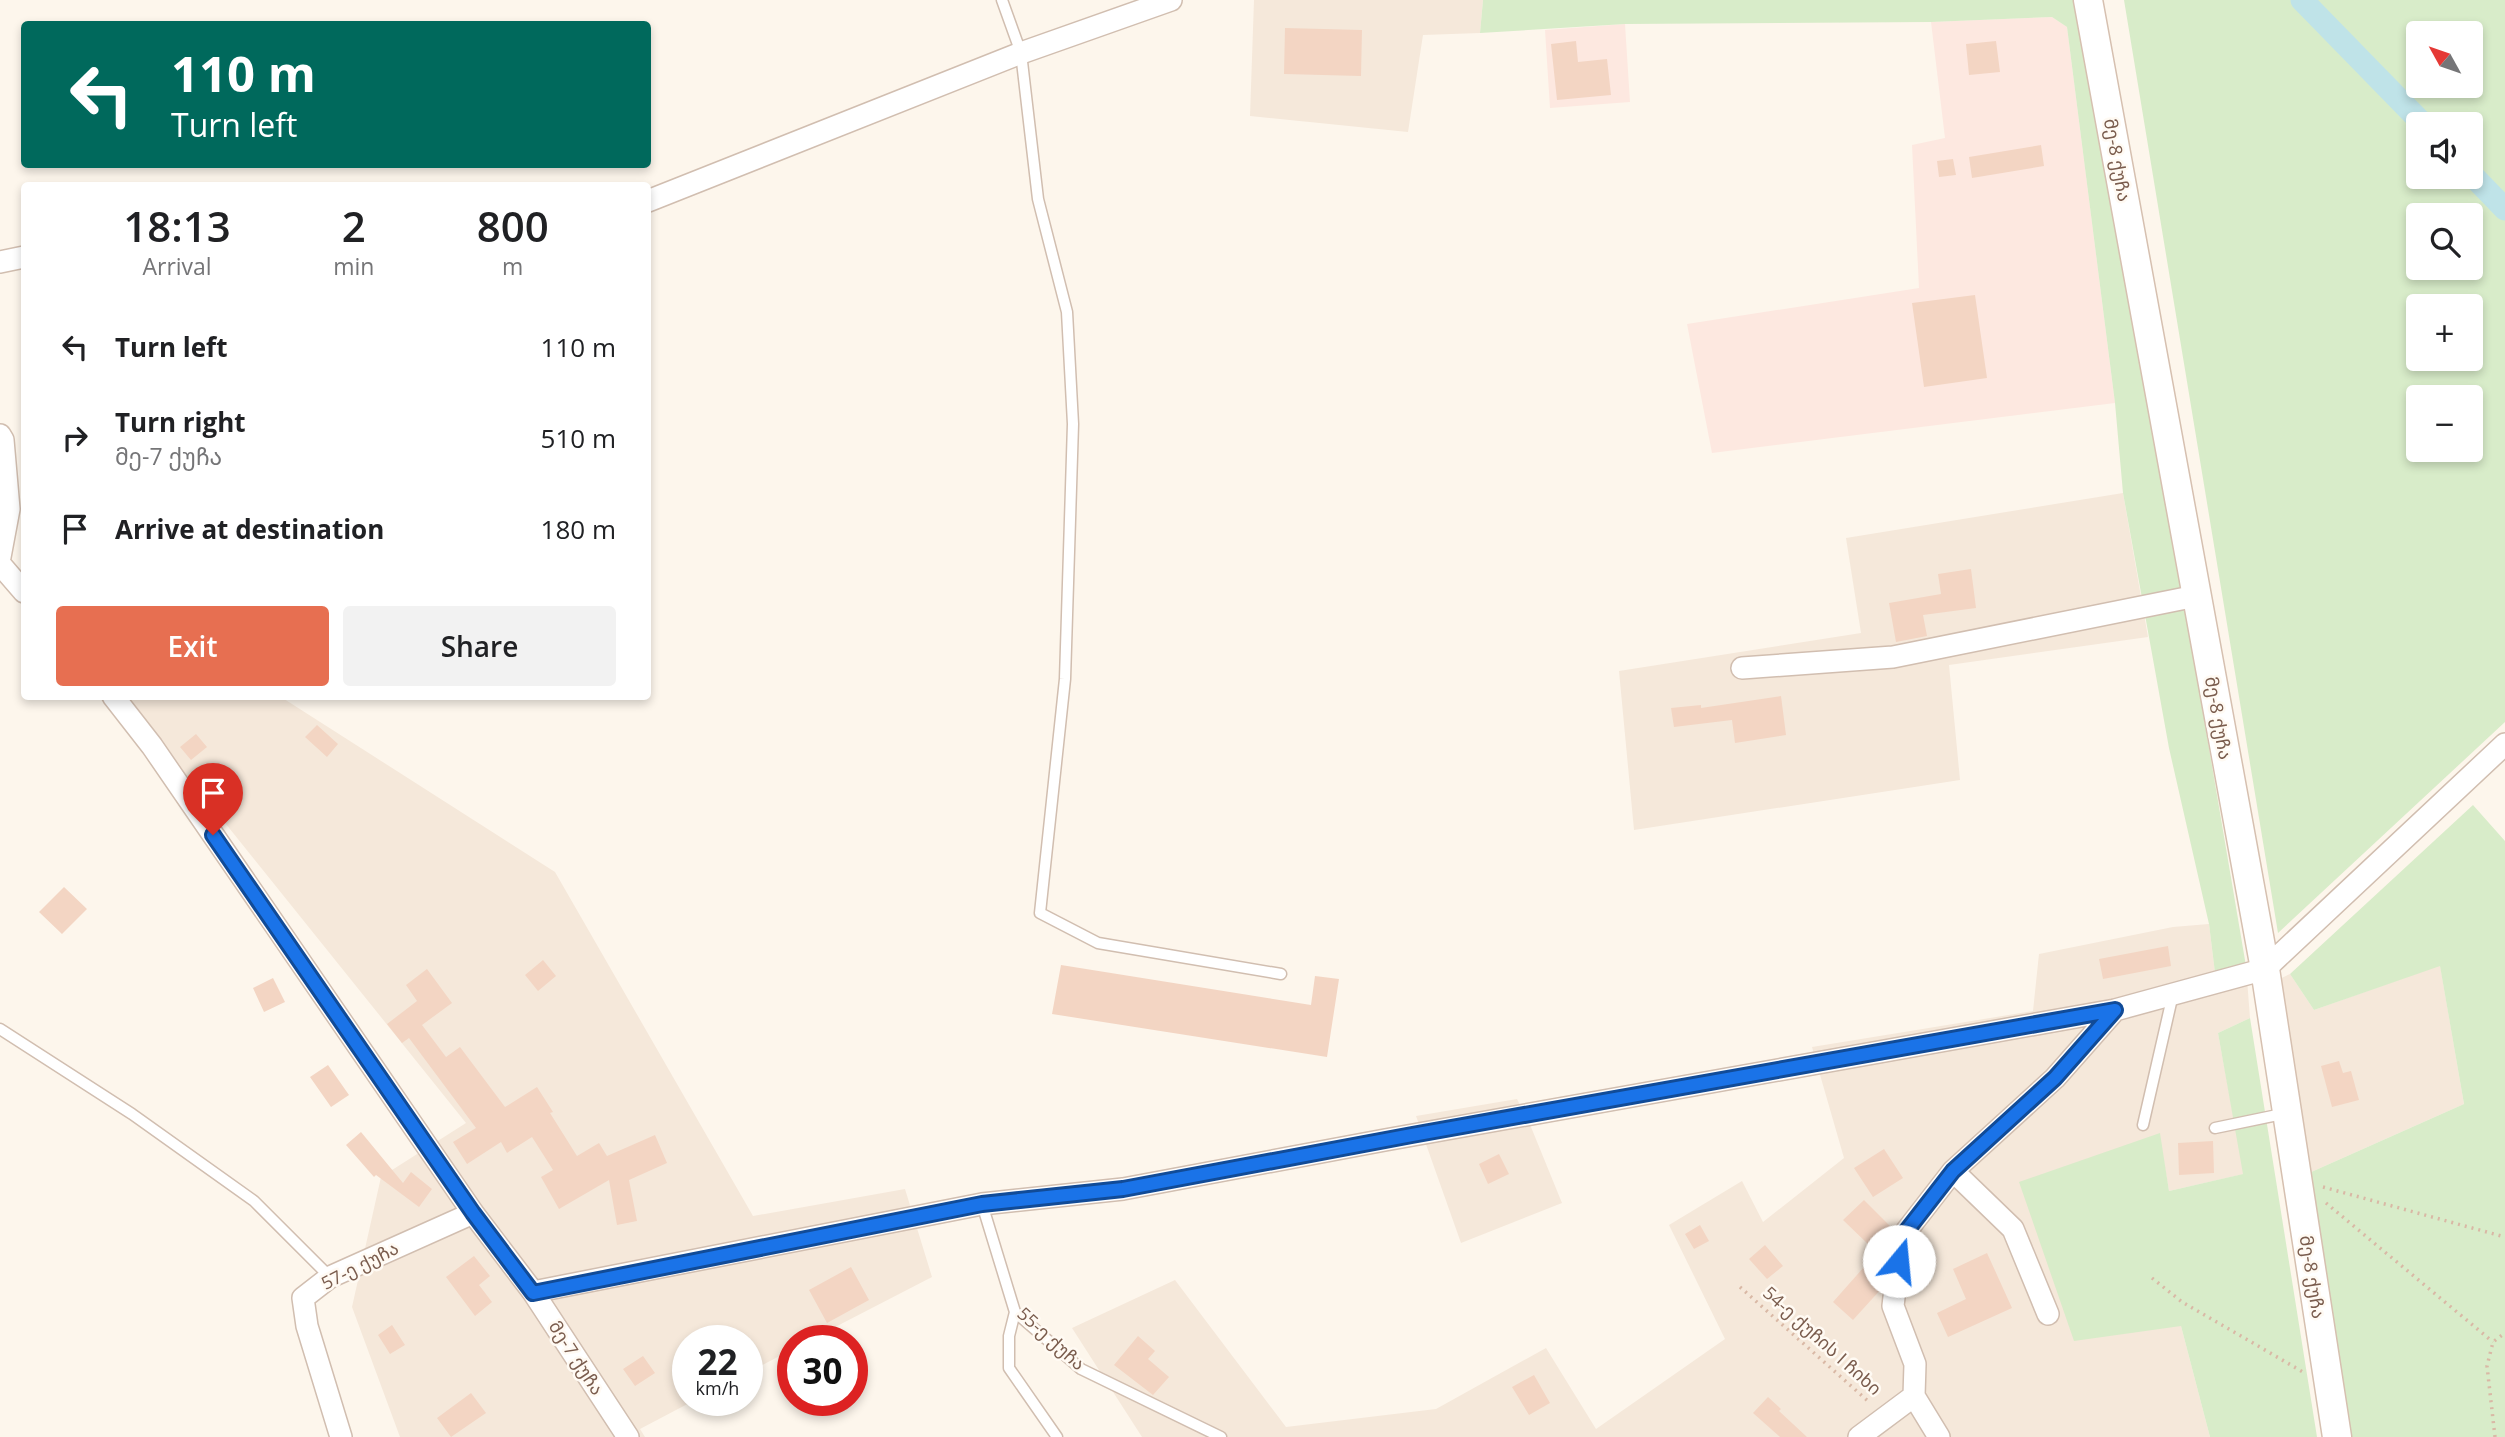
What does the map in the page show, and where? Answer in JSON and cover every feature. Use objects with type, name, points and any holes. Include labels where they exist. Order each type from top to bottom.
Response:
[{"type":"street","points":[[651,200],[1021,53],[1171,0]]},
{"type":"street","name":"მე-8 ქუჩა","points":[[2088,0],[2265,969],[2337,1437]]},
{"type":"street","points":[[0,262],[21,258]]},
{"type":"street","points":[[0,435],[9,509],[0,557]]},
{"type":"street","points":[[0,564],[21,588]]},
{"type":"street","points":[[1742,668],[1893,657],[2196,596]]},
{"type":"street","name":"მე-7 ქუჩა","points":[[116,700],[152,746],[473,1213],[533,1293],[628,1437]]},
{"type":"street","points":[[533,1293],[982,1204],[1123,1189],[2115,1010],[2265,969],[2505,744]]},
{"type":"street","points":[[1939,1437],[1914,1396],[1915,1364],[1893,1306],[1901,1238],[1953,1171],[2055,1078],[2115,1010]]},
{"type":"street","points":[[1953,1171],[2013,1229],[2048,1314]]},
{"type":"street","name":"57-ე ქუჩა","points":[[341,1437],[307,1326],[303,1298],[330,1277],[473,1213]]},
{"type":"street","points":[[1858,1437],[1914,1396]]},
{"type":"lane","points":[[1002,0],[1021,53],[1038,200],[1067,312],[1073,424],[1065,679],[1041,913],[1098,943],[1281,974]]},
{"type":"lane","points":[[2143,1125],[2172,994]]},
{"type":"lane","points":[[0,1029],[132,1114],[254,1201],[330,1277]]},
{"type":"lane","points":[[2215,1128],[2287,1112]]},
{"type":"lane","name":"55-ე ქუჩა","points":[[982,1204],[1015,1312],[1081,1369],[1221,1437]]},
{"type":"lane","points":[[1015,1312],[1009,1336],[1009,1368],[1057,1437]]},
{"type":"path","points":[[2297,1180],[2505,1237]]},
{"type":"path","points":[[2297,1180],[2493,1342]]},
{"type":"path","points":[[2152,1279],[2182,1302],[2329,1387]]},
{"type":"path","name":"54-ე ქუჩის I ჩიხი","points":[[1740,1287],[1886,1416]]},
{"type":"path","points":[[2495,1437],[2487,1366],[2493,1342],[2505,1333]]},
{"type":"shaded area","points":[[1254,0],[1483,0],[1480,33],[1423,35],[1408,132],[1250,116]]},
{"type":"shaded area","points":[[2052,17],[2067,27],[2115,403],[1712,453],[1687,324],[1919,288],[1912,145],[1945,138],[1931,22]]},
{"type":"shaded area","points":[[1625,24],[1630,102],[1550,108],[1545,30]]},
{"type":"shaded area","points":[[2123,493],[2148,637],[1949,665],[1960,780],[1634,830],[1619,671],[1861,633],[1846,538]]},
{"type":"shaded area","points":[[126,700],[286,700],[555,872],[753,1216],[905,1189],[932,1277],[839,1325],[777,1325],[777,1357],[763,1365],[763,1325],[672,1325],[672,1412],[640,1429],[645,1437],[400,1437],[352,1307],[381,1177],[466,1123]]},
{"type":"shaded area","points":[[2209,924],[2215,973],[2246,966],[2250,1018],[2218,1033],[2244,1174],[2169,1191],[2159,1133],[2181,1326],[2210,1437],[1142,1437],[1072,1328],[1175,1280],[1286,1427],[1436,1409],[1546,1348],[1596,1429],[1725,1339],[1669,1225],[1742,1181],[1763,1222],[1844,1158],[1812,1047],[2033,1011],[2039,954],[2173,927]]},
{"type":"shaded area","points":[[2440,965],[2464,1104],[2309,1173],[2277,980],[2290,974],[2314,1010]]},
{"type":"shaded area","points":[[1517,1099],[1562,1203],[1461,1243],[1416,1116]]},
{"type":"green space","points":[[1483,0],[2076,0],[2084,12],[2246,966],[2215,973],[2209,924],[2169,748],[2123,493],[2115,403],[2067,27],[2052,17],[1931,22],[1625,24],[1480,33]]},
{"type":"green space","points":[[2124,0],[2505,0],[2505,722],[2278,933]]},
{"type":"green space","points":[[2473,805],[2505,841],[2505,1437],[2349,1437],[2309,1173],[2464,1104],[2440,966],[2314,1010],[2290,974]]},
{"type":"green space","points":[[2250,1018],[2317,1437],[2210,1437],[2181,1326],[2074,1341],[2019,1182],[2160,1133],[2169,1191],[2243,1174],[2218,1033]]},
{"type":"building","points":[[1285,28],[1362,30],[1361,76],[1284,74]]},
{"type":"building","points":[[1576,41],[1578,62],[1607,59],[1611,95],[1557,100],[1551,44]]},
{"type":"building","points":[[1996,41],[2000,72],[1969,75],[1966,44]]},
{"type":"building","points":[[2041,145],[2044,166],[1972,178],[1969,157]]},
{"type":"building","points":[[1953,159],[1956,175],[1939,177],[1937,161]]},
{"type":"building","points":[[1975,295],[1987,378],[1924,387],[1912,303]]},
{"type":"building","points":[[1971,569],[1976,608],[1923,615],[1927,636],[1896,642],[1889,603],[1941,594],[1938,574]]},
{"type":"building","points":[[1781,696],[1786,735],[1735,743],[1732,720],[1674,727],[1671,708],[1701,705],[1701,708]]},
{"type":"building","points":[[317,725],[338,744],[327,757],[305,737]]},
{"type":"building","points":[[196,734],[207,747],[191,760],[180,747]]},
{"type":"building","points":[[64,887],[87,909],[62,934],[39,912]]},
{"type":"building","points":[[2168,946],[2171,966],[2103,979],[2099,959]]},
{"type":"building","points":[[543,960],[556,976],[538,991],[525,975]]},
{"type":"building","points":[[1061,965],[1311,1005],[1315,976],[1339,979],[1327,1057],[1052,1014]]},
{"type":"building","points":[[427,969],[452,1003],[422,1025],[446,1057],[460,1047],[505,1107],[537,1087],[577,1156],[599,1143],[607,1156],[655,1135],[667,1163],[629,1180],[637,1221],[617,1225],[609,1180],[559,1209],[541,1177],[553,1170],[532,1137],[507,1153],[501,1142],[467,1164],[453,1142],[476,1128],[409,1038],[402,1043],[387,1024],[417,1001],[406,985]]},
{"type":"building","points":[[273,978],[285,1002],[264,1012],[253,988]]},
{"type":"building","points":[[2339,1061],[2343,1073],[2351,1071],[2359,1100],[2332,1107],[2321,1066]]},
{"type":"building","points":[[328,1065],[349,1095],[331,1107],[310,1077]]},
{"type":"building","points":[[361,1132],[403,1183],[411,1172],[432,1189],[419,1207],[376,1175],[374,1177],[346,1145]]},
{"type":"building","points":[[2213,1141],[2214,1173],[2179,1175],[2178,1143]]},
{"type":"building","points":[[1884,1149],[1903,1178],[1873,1197],[1854,1168]]},
{"type":"building","points":[[1499,1154],[1509,1174],[1488,1184],[1479,1164]]},
{"type":"building","points":[[1864,1200],[1890,1226],[1870,1246],[1843,1220]]},
{"type":"building","points":[[1700,1225],[1709,1241],[1694,1249],[1685,1234]]},
{"type":"building","points":[[1765,1245],[1783,1266],[1767,1279],[1749,1259]]},
{"type":"building","points":[[1987,1253],[2012,1308],[1948,1337],[1937,1313],[1966,1299],[1953,1269]]},
{"type":"building","points":[[474,1256],[490,1276],[479,1285],[492,1302],[475,1316],[446,1277]]},
{"type":"building","points":[[1872,1258],[1884,1268],[1882,1288],[1853,1320],[1833,1302]]},
{"type":"building","points":[[851,1267],[869,1300],[827,1323],[809,1290]]},
{"type":"building","points":[[392,1325],[405,1345],[390,1354],[378,1335]]},
{"type":"building","points":[[1138,1336],[1155,1351],[1148,1359],[1169,1377],[1153,1395],[1114,1365]]},
{"type":"building","points":[[643,1356],[655,1373],[635,1386],[623,1369]]},
{"type":"building","points":[[1534,1375],[1550,1403],[1529,1415],[1512,1387]]},
{"type":"building","points":[[471,1393],[486,1413],[451,1437],[437,1418]]},
{"type":"building","points":[[1768,1397],[1807,1437],[1780,1437],[1753,1413]]},
{"type":"waterway","points":[[2302,0],[2411,112]]},
{"type":"waterway","points":[[2483,186],[2505,209]]},
{"type":"route","points":[[213,835],[473,1213],[533,1293],[982,1204],[1123,1189],[2115,1010],[2055,1078],[1953,1171],[1901,1238],[1899,1261]]}]
